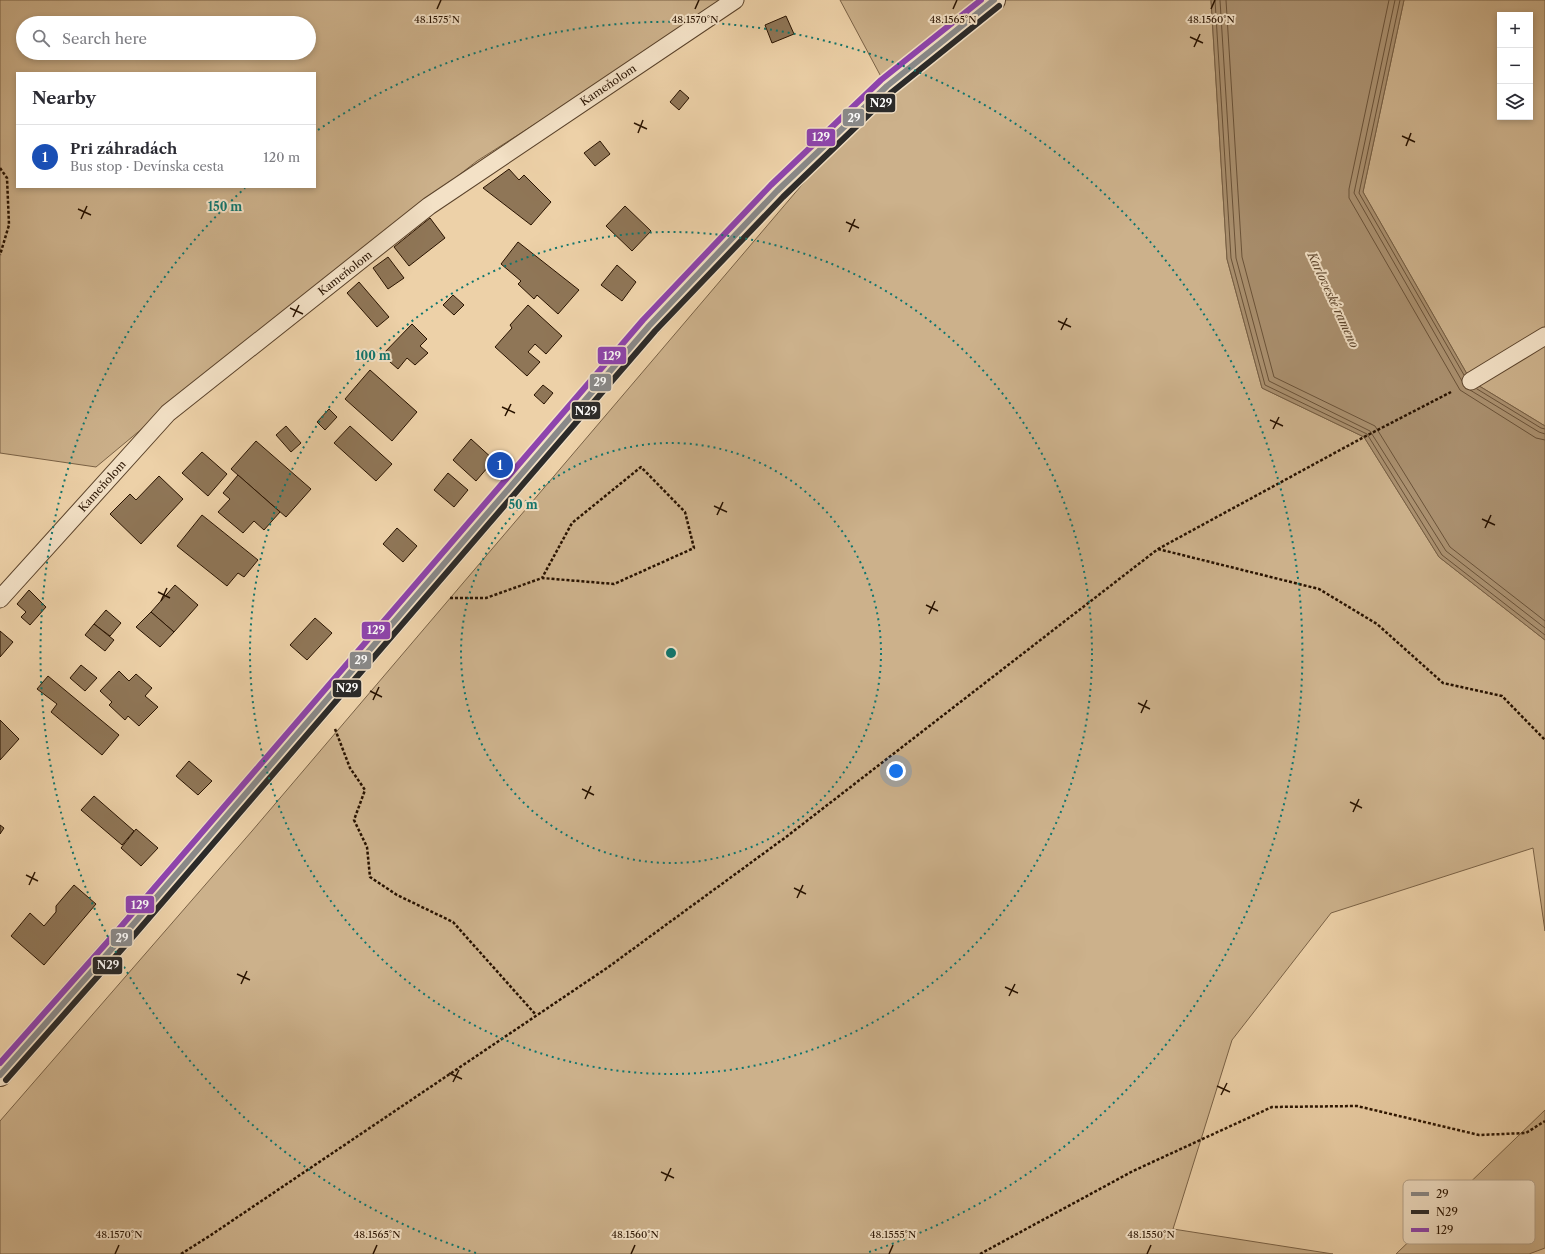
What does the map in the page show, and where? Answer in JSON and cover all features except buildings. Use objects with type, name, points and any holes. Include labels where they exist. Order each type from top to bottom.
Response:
[{"type":"street","points":[[0,1075],[124,935],[649,326],[777,191],[886,86],[994,0]]},
{"type":"lane","name":"Kameňolom","points":[[0,599],[168,413],[429,206],[735,0]]},
{"type":"lane","points":[[1471,381],[1545,336]]},
{"type":"path","points":[[0,168],[8,178],[9,225],[0,255]]},
{"type":"path","points":[[181,1254],[607,968],[786,837],[1158,550],[1364,437],[1471,381]]},
{"type":"path","points":[[415,597],[486,598],[542,578],[614,584],[694,548],[685,512],[641,466],[572,523],[542,578]]},
{"type":"path","points":[[1158,550],[1319,589],[1376,624],[1443,683],[1502,696],[1545,740]]},
{"type":"path","points":[[328,699],[336,733],[350,768],[365,790],[354,820],[367,847],[370,877],[397,895],[453,922],[536,1015]]},
{"type":"path","points":[[980,1254],[1133,1171],[1272,1107],[1357,1106],[1479,1135],[1526,1133],[1545,1121]]},
{"type":"shaded area","points":[[0,0],[730,0],[477,161],[269,323],[96,467],[0,453]]},
{"type":"shaded area","points":[[840,0],[1211,0],[1227,259],[1262,388],[1364,437],[1439,557],[1545,640],[1545,931],[1533,848],[1331,913],[1232,1040],[1173,1229],[1333,1254],[0,1254],[0,1121],[252,831],[886,86]]},
{"type":"shaded area","points":[[1404,0],[1545,0],[1545,426],[1471,381],[1363,192]]},
{"type":"shaded area","points":[[1545,1110],[1545,1248],[1529,1254],[1396,1254],[1406,1244],[1535,1244],[1535,1180],[1473,1180]]},
{"type":"water","name":"Karloveské rameno","points":[[1211,0],[1404,0],[1363,192],[1471,381],[1545,426],[1545,640],[1439,557],[1364,437],[1262,388],[1227,259]]},
{"type":"transit line","name":"129","points":[[0,1063],[118,930],[643,320],[771,185],[881,80],[981,0]]},
{"type":"transit line","name":"29","points":[[0,1075],[124,935],[649,326],[777,191],[887,86],[994,0]]},
{"type":"transit line","name":"N29","points":[[6,1080],[130,940],[655,331],[783,197],[892,92],[999,6]]},
{"type":"place","name":"Pri záhradách","points":[[500,465]]}]
